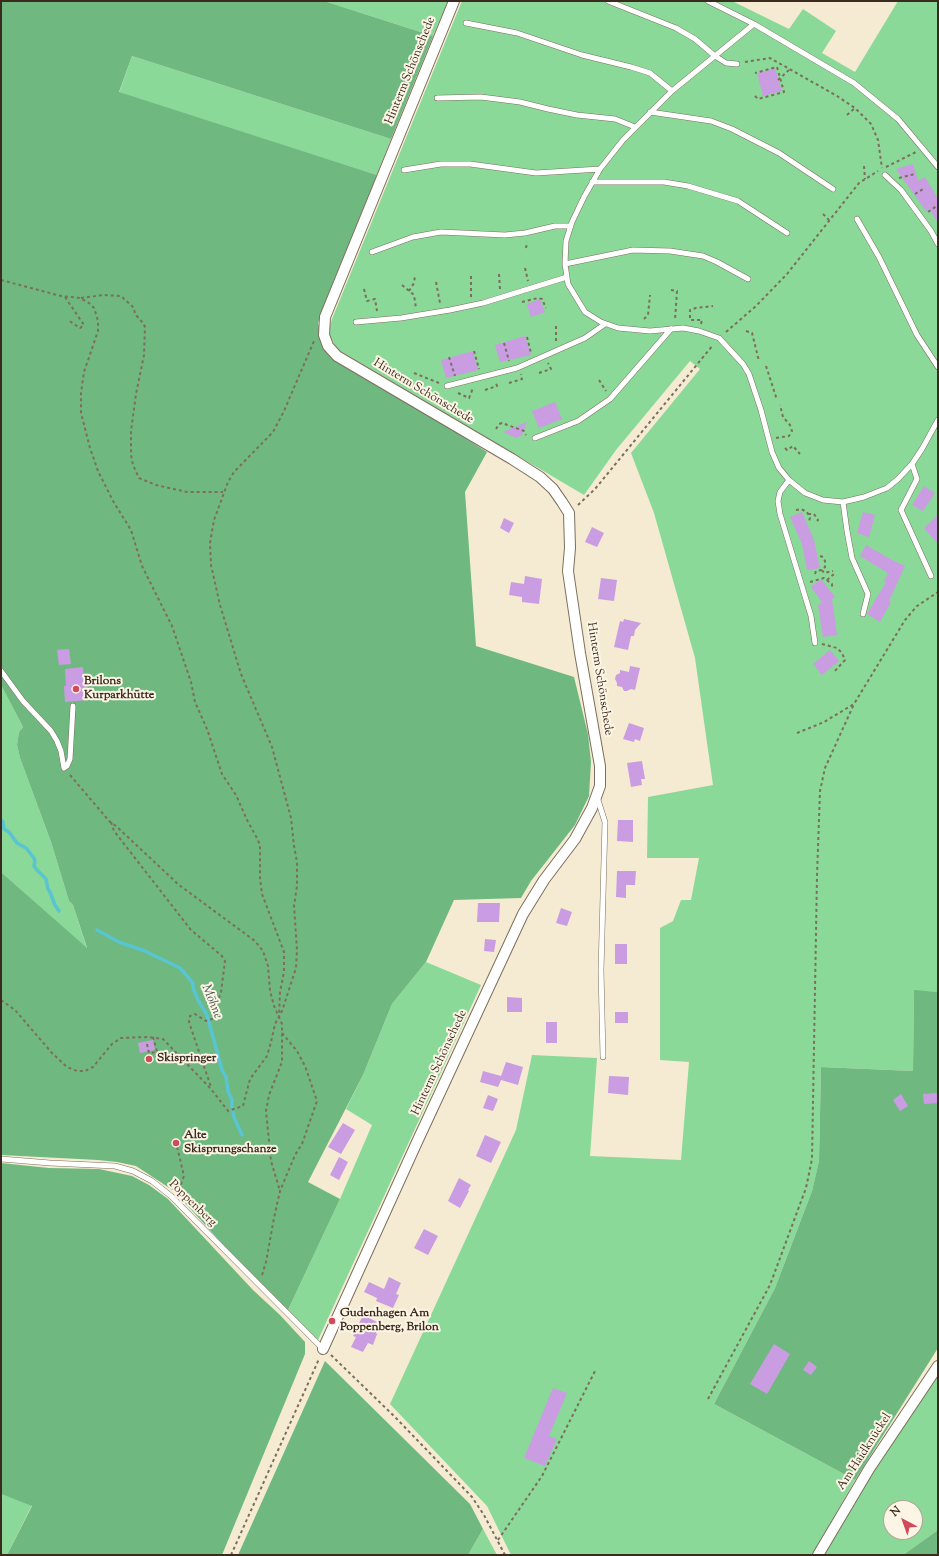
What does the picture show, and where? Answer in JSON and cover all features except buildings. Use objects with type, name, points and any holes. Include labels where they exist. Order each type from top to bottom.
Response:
[{"type":"street","name":"Hinterm Schönschede","points":[[323,1349],[523,914],[544,880],[575,839],[597,797],[600,786],[600,766],[580,653],[568,571],[570,548],[569,513],[553,489],[540,477],[337,356],[332,351],[324,335],[325,317],[454,1]]},
{"type":"street","name":"Am Haidknückel","points":[[818,1555],[869,1469],[938,1366]]},
{"type":"lane","points":[[608,1],[676,28],[695,39],[726,63],[736,64]]},
{"type":"lane","points":[[708,1],[754,24],[854,83],[898,119],[938,167]]},
{"type":"lane","points":[[466,23],[517,33],[582,55],[644,71],[672,91]]},
{"type":"lane","points":[[754,24],[672,91],[635,127],[600,169],[584,197],[566,241],[565,264],[568,284],[585,312],[605,324],[618,328],[650,331],[684,328],[699,331],[719,338],[743,364],[749,374],[779,468],[789,480],[805,493],[823,500],[843,502],[864,497],[887,488],[912,464],[938,420]]},
{"type":"lane","points":[[437,98],[481,97],[520,102],[556,111],[615,119],[635,127]]},
{"type":"lane","points":[[650,112],[711,121],[732,128],[779,153],[833,189]]},
{"type":"lane","points":[[404,170],[441,164],[470,164],[536,173],[600,169]]},
{"type":"lane","points":[[885,175],[901,190],[938,244]]},
{"type":"lane","points":[[592,182],[664,182],[688,186],[738,201],[787,233]]},
{"type":"lane","points":[[857,219],[879,257],[917,335],[938,366]]},
{"type":"lane","points":[[372,252],[413,237],[441,232],[505,235],[525,233],[555,226],[571,226]]},
{"type":"lane","points":[[565,264],[633,250],[670,251],[703,256],[718,262],[748,279]]},
{"type":"lane","points":[[356,322],[417,315],[472,305],[567,277]]},
{"type":"lane","points":[[449,386],[533,362],[585,338],[605,324]]},
{"type":"lane","points":[[535,438],[578,421],[610,399],[673,329]]},
{"type":"lane","points":[[912,464],[917,480],[901,510],[931,576]]},
{"type":"lane","points":[[789,480],[780,492],[778,501],[780,514],[811,616],[815,643]]},
{"type":"lane","points":[[843,502],[852,558],[868,594],[863,614]]},
{"type":"lane","points":[[1,671],[23,700],[52,731],[61,751],[64,768]]},
{"type":"lane","points":[[64,768],[67,766],[70,759],[73,706]]},
{"type":"lane","name":"Hinterm Schönschede","points":[[597,797],[605,822],[601,970],[603,1057]]},
{"type":"lane","name":"Poppenberg","points":[[1,1159],[115,1166],[133,1171],[152,1181],[174,1199],[323,1349]]},
{"type":"path","points":[[736,64],[770,58],[855,108],[871,124],[878,140],[882,169]]},
{"type":"path","points":[[755,73],[777,67],[779,79],[784,92],[758,99],[755,96]]},
{"type":"path","points":[[779,79],[790,69]]},
{"type":"path","points":[[847,115],[855,108]]},
{"type":"path","points":[[569,513],[594,489],[719,338],[756,306],[787,274],[859,183],[882,169],[922,149]]},
{"type":"path","points":[[864,166],[865,179]]},
{"type":"path","points":[[890,181],[915,174]]},
{"type":"path","points":[[920,217],[938,206]]},
{"type":"path","points":[[824,214],[829,220]]},
{"type":"path","points":[[525,268],[529,288]]},
{"type":"path","points":[[499,274],[501,297]]},
{"type":"path","points":[[409,291],[414,284],[415,276]]},
{"type":"path","points":[[471,276],[472,305]]},
{"type":"path","points":[[1,280],[65,297],[80,298],[102,295],[121,296],[134,308],[135,314],[144,323],[145,327],[144,355],[131,427],[131,455],[133,465],[139,478],[178,491],[195,493],[223,492]]},
{"type":"path","points":[[436,282],[441,311]]},
{"type":"path","points":[[402,285],[414,295],[417,315]]},
{"type":"path","points":[[364,289],[367,301],[375,299],[378,320]]},
{"type":"path","points":[[671,290],[677,290],[673,329]]},
{"type":"path","points":[[644,319],[648,315],[650,295]]},
{"type":"path","points":[[65,297],[84,325],[80,328],[68,320]]},
{"type":"path","points":[[80,298],[94,308],[98,321],[98,331],[84,372],[81,392],[81,413],[90,448],[103,482],[131,530],[142,566],[168,617],[191,682],[195,702],[222,774],[236,795],[258,840],[262,894],[284,952],[284,972],[280,992],[279,1018]]},
{"type":"path","points":[[522,302],[538,298],[542,299],[546,308]]},
{"type":"path","points":[[699,331],[702,320],[690,320],[690,310],[713,306]]},
{"type":"path","points":[[1,1000],[15,1010],[52,1054],[67,1066],[77,1071],[85,1071],[93,1067],[112,1044],[121,1038],[159,1037],[167,1042],[211,1089],[228,1111],[243,1106],[250,1079],[267,1056],[270,1049],[275,1024],[279,1018],[292,980],[297,958],[294,906],[298,862],[294,846],[291,818],[274,755],[236,660],[215,587],[210,554],[210,536],[223,492],[234,472],[273,432],[284,411],[315,338],[324,323]]},
{"type":"path","points":[[556,326],[556,352]]},
{"type":"path","points":[[746,331],[752,333],[757,347],[756,356],[759,361]]},
{"type":"path","points":[[527,337],[533,362]]},
{"type":"path","points":[[504,343],[512,369]]},
{"type":"path","points":[[458,393],[469,398],[478,378],[477,371],[479,370],[474,351]]},
{"type":"path","points":[[539,373],[551,369],[546,356]]},
{"type":"path","points":[[414,373],[449,386],[450,378],[455,377],[449,357]]},
{"type":"path","points":[[766,366],[777,400]]},
{"type":"path","points":[[599,380],[610,399]]},
{"type":"path","points":[[769,440],[789,436],[792,431],[790,425],[783,417],[780,405]]},
{"type":"path","points":[[496,429],[499,424],[502,423],[524,432],[526,435]]},
{"type":"path","points":[[785,448],[786,450],[793,446],[800,454]]},
{"type":"path","points":[[796,510],[804,510],[808,514],[809,521]]},
{"type":"path","points":[[808,514],[814,514],[818,520],[817,521]]},
{"type":"path","points":[[820,556],[823,557],[825,561],[822,570]]},
{"type":"path","points":[[815,574],[816,571],[822,570],[824,573],[833,572],[828,580]]},
{"type":"path","points":[[802,587],[820,578],[824,578],[832,584],[830,589]]},
{"type":"path","points":[[708,1399],[770,1285],[806,1188],[812,1159],[817,876],[820,791],[825,768],[854,704],[905,620],[917,606],[938,592]]},
{"type":"path","points":[[815,643],[830,645],[837,648],[842,653],[845,660],[834,672]]},
{"type":"path","points":[[798,732],[824,722],[854,704]]},
{"type":"path","points":[[64,768],[90,796],[110,822],[114,831],[191,930],[222,956],[225,961],[221,992],[212,1019],[206,1021],[195,1014],[190,1016],[189,1022],[211,1084],[211,1089]]},
{"type":"path","points":[[110,822],[179,885],[248,936],[260,947],[265,955],[269,972],[270,991],[275,1012],[282,1024],[282,1062],[271,1091],[266,1111],[271,1162],[280,1191]]},
{"type":"path","points":[[258,1284],[266,1262],[280,1191],[295,1155],[302,1144],[317,1101],[305,1066],[297,1051],[281,1032]]},
{"type":"path","points":[[147,1044],[149,1053],[156,1052],[153,1037]]},
{"type":"path","points":[[174,1199],[184,1176],[177,1147]]},
{"type":"path","points":[[231,1555],[323,1349],[359,1382],[460,1484],[479,1506],[505,1555]]},
{"type":"path","points":[[498,1540],[542,1476],[595,1371]]},
{"type":"green space","points":[[1,1],[324,1],[433,36],[391,139],[132,56],[119,92],[377,175],[318,323],[322,342],[333,359],[416,407],[487,452],[465,492],[476,646],[574,677],[588,734],[591,762],[589,796],[575,825],[531,881],[521,898],[454,900],[426,962],[392,1004],[363,1075],[308,1182],[340,1199],[288,1310],[259,1284],[174,1191],[136,1166],[98,1160],[1,1155],[1,872],[87,948],[73,905],[69,901],[51,842],[20,758],[17,745],[19,732],[23,727],[1,685]]},
{"type":"green space","points":[[324,1],[448,1],[433,36]]},
{"type":"green space","points":[[462,1],[732,1],[789,29],[803,9],[836,31],[822,53],[855,72],[898,1],[938,1],[938,992],[914,991],[913,1071],[821,1067],[819,1161],[812,1191],[775,1288],[714,1404],[855,1480],[812,1555],[511,1555],[487,1506],[390,1404],[516,1130],[532,1055],[597,1058],[590,1156],[681,1160],[689,1062],[660,1060],[660,928],[673,921],[681,900],[691,900],[699,858],[647,858],[648,797],[713,785],[695,658],[654,513],[631,453],[700,369],[690,361],[616,450],[584,495],[337,349],[328,333],[332,319]]},
{"type":"green space","points":[[132,56],[391,139],[377,175],[119,93]]},
{"type":"green space","points":[[1,685],[23,727],[19,732],[17,745],[20,758],[51,842],[69,901],[73,905],[87,949],[1,872]]},
{"type":"green space","points":[[426,962],[481,985],[318,1340],[288,1310],[340,1199],[372,1125],[346,1109],[363,1075],[392,1004]]},
{"type":"green space","points":[[914,990],[938,992],[938,1348],[855,1480],[714,1404],[775,1288],[812,1191],[819,1161],[821,1067],[913,1071]]},
{"type":"green space","points":[[1,1163],[49,1168],[99,1169],[132,1176],[149,1185],[168,1199],[253,1290],[280,1315],[305,1342],[305,1354],[222,1555],[7,1555],[32,1506],[1,1494]]},
{"type":"green space","points":[[325,1361],[470,1504],[483,1529],[468,1555],[238,1555]]},
{"type":"green space","points":[[938,1376],[938,1530],[903,1555],[822,1555],[890,1445]]},
{"type":"green space","points":[[1,1494],[32,1505],[7,1555],[1,1555]]},
{"type":"green space","points":[[483,1529],[497,1555],[468,1555]]},
{"type":"green space","points":[[938,1530],[938,1555],[903,1555]]},
{"type":"waterway","name":"Möhne","points":[[1,820],[3,822],[4,829],[9,832],[17,843],[26,848],[34,858],[34,866],[46,879],[48,889],[59,911]]},
{"type":"waterway","name":"Möhne","points":[[97,930],[119,942],[145,951],[180,968],[193,983],[193,988],[198,1000],[207,1015],[222,1070],[226,1077],[228,1091],[232,1100],[234,1117],[242,1135]]},
{"type":"place","name":"Brilons Kurparkhütte","points":[[76,689]]},
{"type":"place","name":"Skispringer","points":[[149,1059]]},
{"type":"place","name":"Alte Skisprungschanze","points":[[176,1143]]},
{"type":"place","name":"Gudenhagen Am Poppenberg, Brilon","points":[[332,1321]]}]
